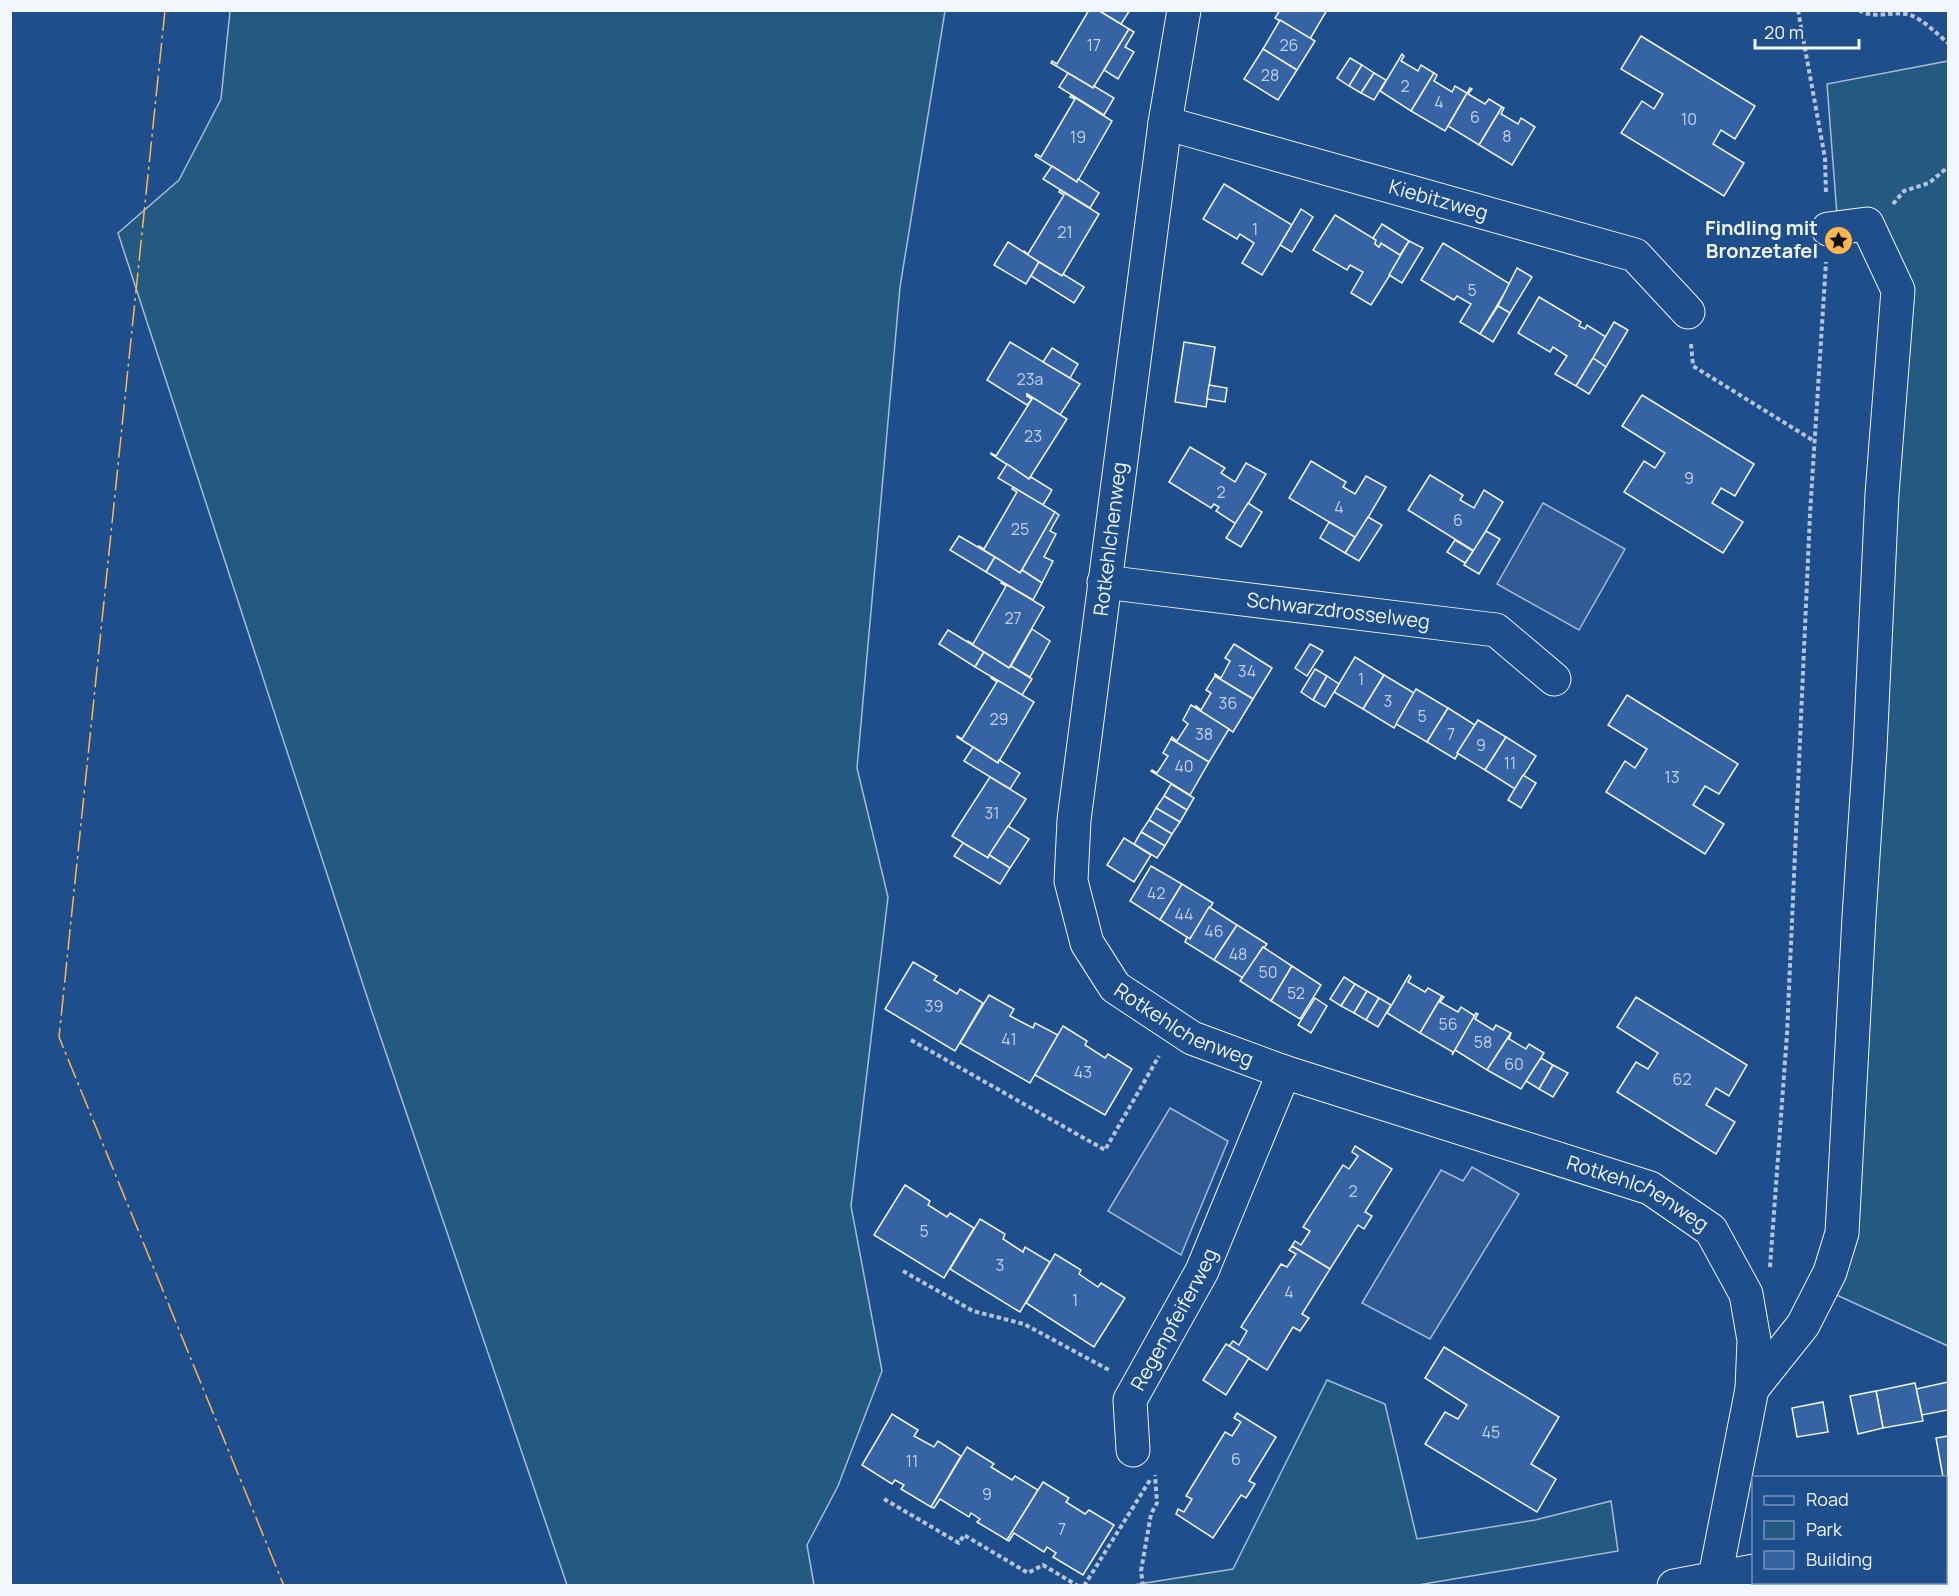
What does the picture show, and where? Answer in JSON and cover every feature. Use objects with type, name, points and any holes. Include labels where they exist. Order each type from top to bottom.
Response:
[{"type":"street","name":"Rotkehlchenweg","points":[[1184,10],[1165,123],[1074,820],[1071,880],[1087,943],[1115,987],[1192,1038],[1284,1072],[1650,1188],[1711,1230],[1746,1294],[1754,1340],[1752,1389],[1715,1577]]},
{"type":"street","name":"Kiebitzweg","points":[[1165,123],[1635,255],[1688,312]]},
{"type":"street","points":[[1752,1389],[1803,1325],[1830,1272],[1842,1233],[1882,495],[1898,290],[1867,224],[1828,230]]},
{"type":"street","name":"Schwarzdrosselweg","points":[[1104,582],[1496,630],[1554,679]]},
{"type":"street","name":"Regenpfeiferweg","points":[[1144,1461],[1130,1400],[1202,1271],[1284,1072]]},
{"type":"street","points":[[1674,1586],[1752,1571]]},
{"type":"path","points":[[1770,1273],[1787,1034],[1814,441],[1828,230],[1825,158],[1798,10]]},
{"type":"path","points":[[1859,10],[1862,13],[1894,13],[1911,16],[1948,43]]},
{"type":"path","points":[[1867,224],[1887,211],[1904,191],[1929,183],[1948,167]]},
{"type":"path","points":[[1688,312],[1693,366],[1814,441]]},
{"type":"path","points":[[911,1040],[1105,1150],[1175,1027]]},
{"type":"path","points":[[903,1270],[973,1311],[1024,1324],[1101,1365]]},
{"type":"path","points":[[1084,1586],[1144,1461]]},
{"type":"path","points":[[1143,1586],[1141,1571],[1151,1514],[1157,1503],[1144,1461]]},
{"type":"path","points":[[884,1499],[959,1543],[964,1535],[1028,1573],[1043,1565],[1078,1586]]},
{"type":"green space","points":[[230,11],[945,11],[900,287],[857,768],[888,897],[851,1206],[882,1371],[838,1486],[807,1545],[814,1585],[567,1585],[371,1009],[118,233],[179,180],[221,99]]},
{"type":"green space","points":[[1948,61],[1948,1346],[1830,1292],[1910,287],[1837,215],[1827,84]]},
{"type":"green space","points":[[1327,1380],[1385,1404],[1417,1539],[1535,1520],[1611,1501],[1618,1551],[1418,1585],[1133,1585],[1233,1569]]},
{"type":"shaded area","points":[[1543,503],[1625,549],[1579,630],[1497,584]]},
{"type":"shaded area","points":[[1170,1108],[1228,1141],[1181,1255],[1108,1211]]},
{"type":"shaded area","points":[[1472,1167],[1519,1194],[1430,1339],[1362,1303],[1441,1170],[1463,1181]]},
{"type":"building","points":[[1089,10],[1098,10],[1129,29],[1093,88],[1051,63],[1052,61],[1057,64]]},
{"type":"building","points":[[1098,10],[1130,10],[1121,24]]},
{"type":"building","points":[[1280,10],[1327,10],[1310,39],[1275,18]]},
{"type":"building","points":[[1280,20],[1315,41],[1297,70],[1263,49]]},
{"type":"building","points":[[1129,29],[1134,32],[1125,47],[1134,52],[1118,79],[1104,70]]},
{"type":"building","points":[[1641,36],[1755,106],[1735,139],[1721,130],[1713,144],[1744,163],[1724,196],[1621,133],[1642,101],[1654,109],[1663,94],[1621,69]]},
{"type":"building","points":[[1263,49],[1297,70],[1278,100],[1244,79]]},
{"type":"building","points":[[1402,54],[1404,56],[1401,61],[1418,71],[1421,65],[1434,73],[1411,111],[1380,91]]},
{"type":"building","points":[[1350,58],[1362,65],[1349,86],[1337,78]]},
{"type":"building","points":[[1362,65],[1374,73],[1361,93],[1349,86]]},
{"type":"building","points":[[1068,73],[1114,98],[1104,115],[1059,87]]},
{"type":"building","points":[[1374,73],[1386,80],[1374,100],[1361,93]]},
{"type":"building","points":[[1434,73],[1437,75],[1434,81],[1452,92],[1455,86],[1467,93],[1445,131],[1411,111]]},
{"type":"building","points":[[1470,88],[1472,89],[1468,94],[1485,104],[1489,99],[1502,107],[1479,145],[1448,126]]},
{"type":"building","points":[[1071,95],[1112,121],[1077,182],[1035,156],[1036,154],[1041,157],[1075,99],[1070,97]]},
{"type":"building","points":[[1502,107],[1504,108],[1501,114],[1518,124],[1521,118],[1535,127],[1512,165],[1479,145]]},
{"type":"building","points":[[1052,166],[1099,193],[1090,208],[1043,179]]},
{"type":"building","points":[[1224,184],[1292,225],[1262,275],[1242,263],[1254,243],[1240,234],[1237,239],[1203,219]]},
{"type":"building","points":[[1060,190],[1099,214],[1062,276],[1023,252],[1028,254],[1064,195],[1059,192]]},
{"type":"building","points":[[1301,209],[1313,217],[1292,252],[1280,245]]},
{"type":"building","points":[[1335,215],[1376,240],[1375,244],[1379,247],[1381,243],[1402,256],[1371,305],[1351,293],[1363,272],[1350,265],[1347,270],[1313,250]]},
{"type":"building","points":[[1382,224],[1409,241],[1400,255],[1381,243],[1379,247],[1375,244],[1376,240],[1373,238]]},
{"type":"building","points":[[1409,241],[1423,248],[1402,283],[1389,275]]},
{"type":"building","points":[[1008,242],[1039,262],[1026,284],[994,265]]},
{"type":"building","points":[[1443,243],[1510,284],[1480,334],[1460,322],[1471,304],[1457,296],[1454,300],[1421,280]]},
{"type":"building","points":[[1039,262],[1084,287],[1074,303],[1031,276]]},
{"type":"building","points":[[1517,268],[1532,277],[1510,313],[1498,306]]},
{"type":"building","points":[[1539,297],[1581,322],[1579,326],[1585,329],[1587,325],[1606,337],[1576,386],[1555,374],[1567,356],[1553,347],[1550,352],[1518,333]]},
{"type":"building","points":[[1498,306],[1510,313],[1493,342],[1480,334]]},
{"type":"building","points":[[1614,322],[1628,330],[1606,367],[1593,358]]},
{"type":"building","points":[[1010,342],[1080,384],[1060,415],[1027,394],[1032,399],[1027,405],[987,380]]},
{"type":"building","points":[[1184,342],[1215,347],[1206,407],[1175,402]]},
{"type":"building","points":[[1052,348],[1078,364],[1070,378],[1043,362]]},
{"type":"building","points":[[1593,358],[1606,367],[1589,394],[1576,386]]},
{"type":"building","points":[[1209,385],[1227,388],[1225,402],[1207,399]]},
{"type":"building","points":[[1027,394],[1067,419],[1029,479],[991,454],[996,456],[1032,399]]},
{"type":"building","points":[[1642,395],[1754,464],[1735,496],[1721,488],[1712,503],[1743,522],[1723,553],[1624,492],[1644,461],[1655,468],[1665,453],[1622,426]]},
{"type":"building","points":[[1190,447],[1225,468],[1221,473],[1235,482],[1246,463],[1266,474],[1236,524],[1216,511],[1219,507],[1214,504],[1211,508],[1169,482]]},
{"type":"building","points":[[1311,461],[1346,482],[1343,487],[1355,494],[1366,476],[1386,487],[1356,538],[1289,498]]},
{"type":"building","points":[[1007,464],[1029,479],[1031,477],[1052,490],[1043,505],[998,478]]},
{"type":"building","points":[[1430,475],[1463,495],[1460,500],[1474,508],[1484,490],[1503,502],[1474,551],[1408,510]]},
{"type":"building","points":[[1013,487],[1055,512],[1020,573],[979,547],[984,549],[1017,492],[1012,489]]},
{"type":"building","points":[[1248,503],[1262,512],[1241,547],[1226,538]]},
{"type":"building","points":[[1055,512],[1059,515],[1050,531],[1056,534],[1044,557],[1053,561],[1042,583],[1022,570]]},
{"type":"building","points":[[1368,517],[1382,525],[1359,561],[1345,553]]},
{"type":"building","points":[[1329,522],[1355,537],[1345,553],[1320,538]]},
{"type":"building","points":[[1486,531],[1500,539],[1479,574],[1464,565]]},
{"type":"building","points":[[959,536],[995,557],[986,572],[950,550]]},
{"type":"building","points":[[1455,540],[1473,551],[1465,563],[1447,552]]},
{"type":"building","points":[[995,557],[1020,573],[1022,570],[1042,583],[1033,600],[986,572]]},
{"type":"building","points":[[1002,582],[1044,607],[1009,668],[968,642],[973,644],[1006,586]]},
{"type":"building","points":[[1032,629],[1050,641],[1030,677],[1011,666]]},
{"type":"building","points":[[948,630],[984,652],[975,667],[939,644]]},
{"type":"building","points":[[1234,644],[1272,668],[1253,699],[1215,676],[1215,674],[1221,678],[1230,661],[1225,658]]},
{"type":"building","points":[[1310,644],[1323,651],[1307,676],[1295,668]]},
{"type":"building","points":[[984,652],[1032,679],[1022,695],[975,667]]},
{"type":"building","points":[[1355,657],[1384,675],[1363,709],[1334,692]]},
{"type":"building","points":[[1315,669],[1327,676],[1313,700],[1301,692]]},
{"type":"building","points":[[1384,675],[1414,693],[1394,728],[1363,709]]},
{"type":"building","points":[[1215,676],[1253,699],[1233,732],[1195,708],[1196,706],[1201,710],[1211,693],[1206,690]]},
{"type":"building","points":[[1327,676],[1339,684],[1325,707],[1313,700]]},
{"type":"building","points":[[992,677],[1034,702],[998,763],[957,737],[962,739],[997,682]]},
{"type":"building","points":[[1416,689],[1448,708],[1427,742],[1396,724]]},
{"type":"building","points":[[1627,695],[1738,764],[1719,794],[1705,786],[1693,805],[1724,824],[1705,854],[1606,792],[1625,761],[1635,768],[1647,749],[1608,725]]},
{"type":"building","points":[[1191,705],[1229,729],[1209,762],[1171,739],[1172,737],[1177,741],[1188,724],[1183,720]]},
{"type":"building","points":[[1448,708],[1475,725],[1455,759],[1427,742]]},
{"type":"building","points":[[1478,720],[1506,737],[1485,770],[1457,753]]},
{"type":"building","points":[[1506,737],[1536,756],[1515,789],[1485,770]]},
{"type":"building","points":[[1171,739],[1209,762],[1190,795],[1151,771],[1157,773],[1168,756],[1163,753]]},
{"type":"building","points":[[973,747],[998,763],[999,760],[1020,773],[1010,789],[964,761]]},
{"type":"building","points":[[1523,775],[1536,783],[1521,808],[1508,800]]},
{"type":"building","points":[[990,777],[1026,799],[988,858],[952,836]]},
{"type":"building","points":[[1171,784],[1194,798],[1187,810],[1164,796]]},
{"type":"building","points":[[1164,796],[1187,810],[1180,822],[1156,808]]},
{"type":"building","points":[[1156,808],[1180,822],[1172,834],[1149,820]]},
{"type":"building","points":[[1149,820],[1172,834],[1165,846],[1141,832]]},
{"type":"building","points":[[1008,826],[1029,839],[1010,868],[989,855]]},
{"type":"building","points":[[1141,832],[1165,846],[1157,858],[1134,844]]},
{"type":"building","points":[[1124,838],[1151,855],[1134,882],[1107,865]]},
{"type":"building","points":[[963,843],[1010,868],[1000,884],[954,856]]},
{"type":"building","points":[[1151,866],[1182,884],[1160,920],[1130,901]]},
{"type":"building","points":[[1182,884],[1213,903],[1190,939],[1160,920]]},
{"type":"building","points":[[1209,907],[1237,925],[1214,960],[1185,942],[1187,937],[1190,939]]},
{"type":"building","points":[[1237,925],[1267,944],[1243,978],[1214,960]]},
{"type":"building","points":[[1263,947],[1292,966],[1271,1001],[1240,981]]},
{"type":"building","points":[[913,962],[937,976],[934,980],[957,994],[960,989],[983,1003],[955,1051],[885,1009]]},
{"type":"building","points":[[1292,966],[1321,985],[1300,1019],[1271,1001]]},
{"type":"building","points":[[1409,975],[1411,977],[1408,982],[1425,992],[1428,988],[1442,996],[1420,1033],[1387,1013]]},
{"type":"building","points":[[1344,977],[1355,984],[1341,1006],[1330,999]]},
{"type":"building","points":[[1355,984],[1367,991],[1354,1013],[1341,1006]]},
{"type":"building","points":[[1367,991],[1379,998],[1366,1020],[1354,1013]]},
{"type":"building","points":[[989,995],[1014,1009],[1010,1016],[1033,1028],[1035,1023],[1058,1035],[1030,1083],[960,1043]]},
{"type":"building","points":[[1442,996],[1444,997],[1440,1002],[1458,1012],[1461,1007],[1475,1016],[1452,1055],[1453,1052],[1420,1033]]},
{"type":"building","points":[[1636,997],[1747,1065],[1729,1096],[1716,1088],[1706,1105],[1735,1122],[1716,1154],[1617,1092],[1636,1062],[1648,1069],[1658,1053],[1617,1027]]},
{"type":"building","points":[[1315,998],[1327,1006],[1311,1033],[1298,1025]]},
{"type":"building","points":[[1379,998],[1391,1005],[1378,1027],[1366,1020]]},
{"type":"building","points":[[1476,1013],[1478,1014],[1475,1019],[1493,1030],[1496,1025],[1511,1033],[1487,1070],[1455,1050]]},
{"type":"building","points":[[1063,1026],[1087,1041],[1085,1045],[1105,1058],[1108,1054],[1132,1069],[1105,1115],[1035,1075]]},
{"type":"building","points":[[1511,1033],[1509,1039],[1526,1049],[1529,1044],[1544,1053],[1521,1089],[1487,1070]]},
{"type":"building","points":[[1541,1058],[1553,1065],[1539,1089],[1526,1081]]},
{"type":"building","points":[[1553,1065],[1568,1073],[1553,1097],[1539,1089]]},
{"type":"building","points":[[1355,1146],[1392,1169],[1365,1212],[1372,1216],[1364,1229],[1358,1225],[1330,1269],[1292,1246],[1295,1241],[1301,1245],[1310,1231],[1303,1227],[1343,1165],[1349,1169],[1358,1156],[1352,1152]]},
{"type":"building","points":[[905,1185],[930,1201],[928,1205],[947,1217],[950,1213],[974,1228],[944,1278],[874,1235]]},
{"type":"building","points":[[980,1219],[1005,1234],[1003,1239],[1023,1252],[1025,1247],[1050,1262],[1020,1312],[950,1269]]},
{"type":"building","points":[[1292,1246],[1330,1269],[1302,1314],[1309,1318],[1300,1331],[1293,1327],[1267,1370],[1229,1346],[1233,1341],[1239,1345],[1247,1331],[1241,1327],[1281,1264],[1287,1267],[1296,1254],[1289,1250]]},
{"type":"building","points":[[1055,1254],[1081,1270],[1079,1274],[1098,1287],[1101,1283],[1125,1298],[1094,1347],[1026,1303]]},
{"type":"building","points":[[1226,1344],[1249,1358],[1226,1395],[1203,1380]]},
{"type":"building","points":[[1444,1347],[1559,1417],[1531,1464],[1556,1479],[1537,1512],[1425,1444],[1445,1412],[1458,1419],[1467,1405],[1425,1378]]},
{"type":"building","points":[[1948,1382],[1948,1410],[1922,1415],[1916,1389]]},
{"type":"building","points":[[1915,1383],[1923,1421],[1883,1428],[1876,1391]]},
{"type":"building","points":[[1876,1391],[1883,1428],[1858,1434],[1850,1396]]},
{"type":"building","points":[[1823,1402],[1828,1432],[1797,1437],[1792,1408]]},
{"type":"building","points":[[1237,1413],[1276,1437],[1249,1481],[1255,1484],[1246,1498],[1241,1495],[1213,1538],[1176,1514],[1178,1509],[1184,1512],[1192,1499],[1186,1496],[1225,1432],[1232,1436],[1241,1422],[1234,1418]]},
{"type":"building","points":[[892,1414],[918,1430],[914,1436],[934,1447],[938,1441],[961,1456],[931,1507],[901,1489],[904,1485],[895,1480],[892,1484],[862,1465]]},
{"type":"building","points":[[1948,1436],[1948,1476],[1943,1476],[1936,1438]]},
{"type":"building","points":[[967,1447],[994,1464],[991,1467],[1012,1480],[1015,1476],[1038,1490],[1007,1540],[977,1522],[980,1519],[971,1513],[969,1517],[940,1499],[934,1508],[931,1507]]},
{"type":"building","points":[[1043,1482],[1069,1498],[1066,1502],[1085,1514],[1089,1510],[1114,1525],[1083,1575],[1053,1557],[1056,1553],[1047,1547],[1044,1552],[1014,1533],[1009,1541],[1007,1540]]},
{"type":"power","points":[[165,10],[59,1037],[284,1586]]},
{"type":"place","name":"Findling mit Bronzetafel","points":[[1839,240]]}]
